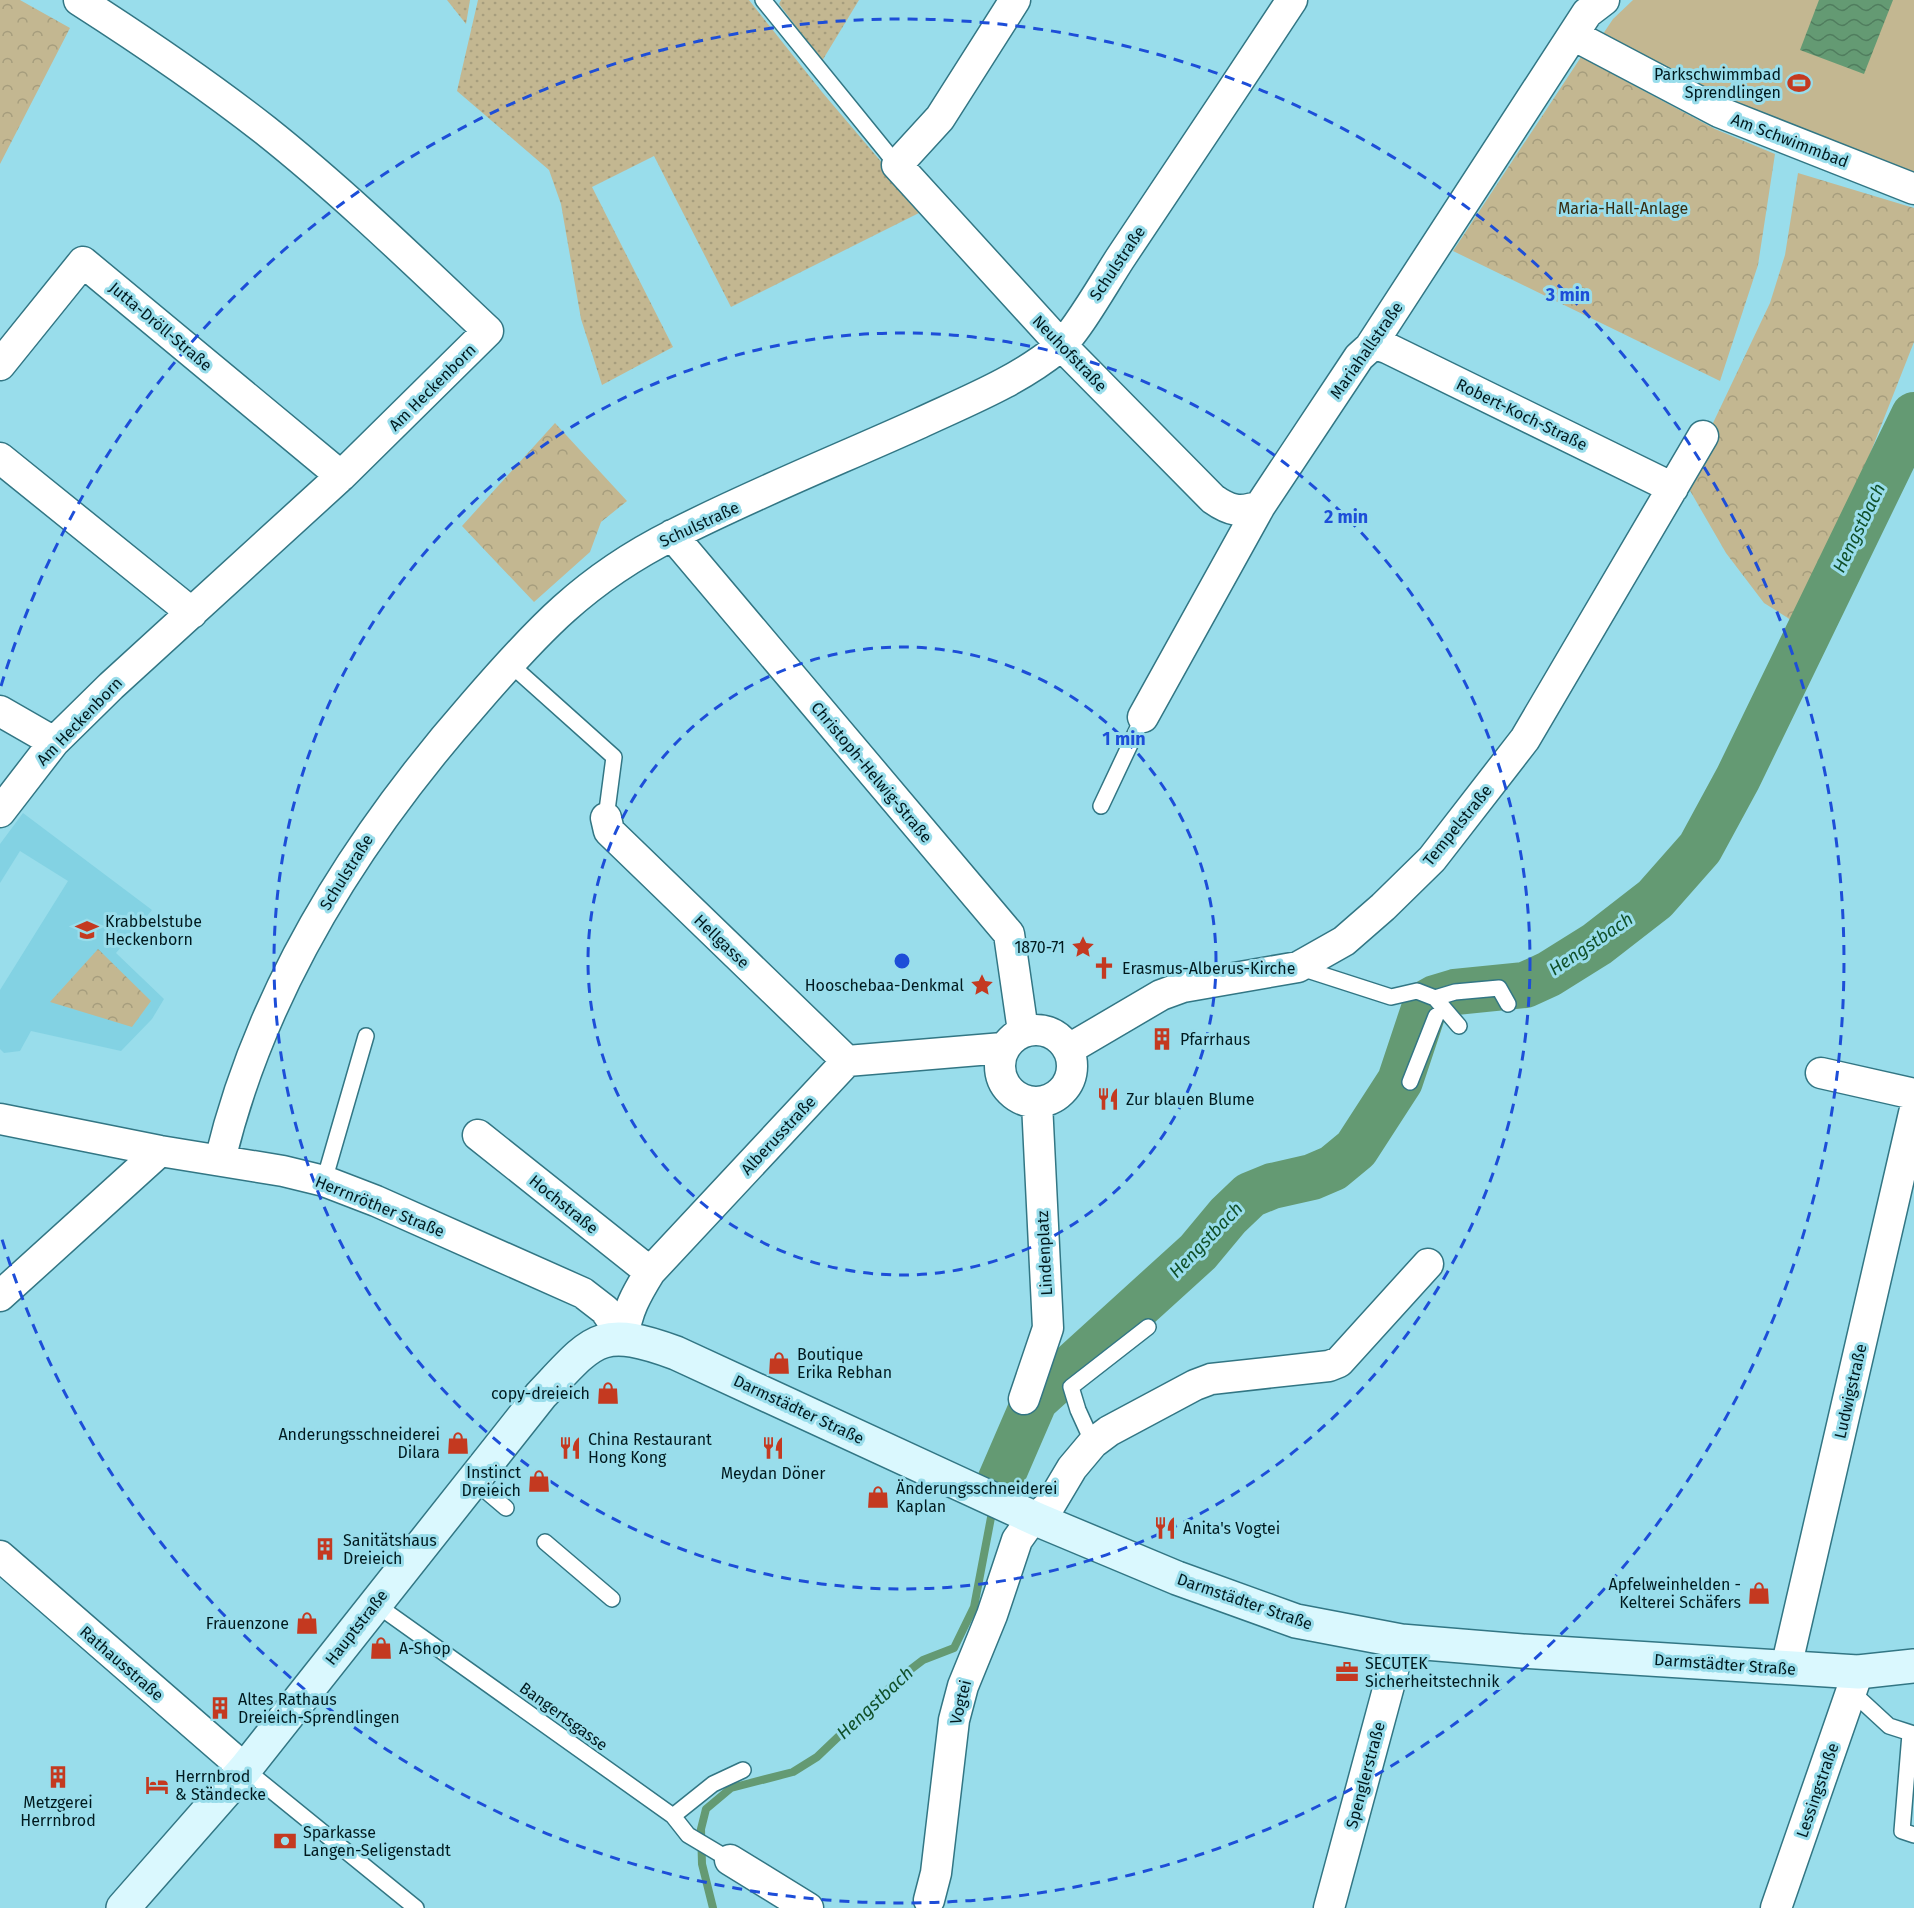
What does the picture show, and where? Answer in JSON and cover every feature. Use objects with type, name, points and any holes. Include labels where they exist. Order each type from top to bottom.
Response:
[{"type":"street","name":"Am Heckenborn","points":[[0,812],[54,742],[111,686],[341,476],[488,331],[381,230],[266,131],[164,54],[78,0]]},
{"type":"street","points":[[897,165],[946,109],[1015,0]]},
{"type":"street","name":"Schulstraße","points":[[220,1160],[243,1079],[285,983],[322,909],[355,855],[398,795],[509,663],[567,604],[607,572],[672,535],[979,396],[1062,346],[1292,0]]},
{"type":"street","name":"Am Schwimmbad","points":[[1582,12],[1719,112],[1914,189]]},
{"type":"street","name":"Mariahallstraße","points":[[1143,717],[1260,506],[1359,357],[1370,347],[1582,12]]},
{"type":"street","name":"Neuhofstraße","points":[[897,165],[1062,346],[1213,499],[1227,509],[1239,512],[1260,506]]},
{"type":"street","name":"Jutta-Dröll-Straße","points":[[0,366],[83,262],[341,476]]},
{"type":"street","name":"Robert-Koch-Straße","points":[[1370,347],[1378,345],[1387,348],[1673,488]]},
{"type":"street","name":"Tempelstraße","points":[[1069,1049],[1161,995],[1183,987],[1298,967],[1344,941],[1424,867],[1526,739],[1703,436]]},
{"type":"street","points":[[0,458],[192,613]]},
{"type":"street","name":"Christoph-Helwig-Straße","points":[[672,535],[1009,934],[1013,1039]]},
{"type":"street","points":[[0,711],[54,742]]},
{"type":"street","name":"Hellgasse","points":[[606,818],[609,831],[847,1061]]},
{"type":"street","points":[[847,1061],[1013,1039],[1040,1029],[1054,1034],[1069,1049],[1072,1067],[1066,1087],[1056,1097],[1037,1102],[1022,1100],[1011,1094],[1003,1083],[999,1063],[1013,1039]]},
{"type":"street","name":"Alberusstraße","points":[[624,1337],[625,1322],[631,1307],[650,1272],[847,1061]]},
{"type":"street","points":[[1821,1073],[1914,1095]]},
{"type":"street","name":"Lindenplatz","points":[[1024,1400],[1048,1328],[1037,1102]]},
{"type":"street","name":"Ludwigstraße","points":[[1786,1668],[1914,1113]]},
{"type":"street","name":"Herrnröther Straße","points":[[0,1119],[324,1181],[376,1201],[584,1293],[605,1310],[624,1337]]},
{"type":"street","name":"Hochstraße","points":[[478,1135],[650,1272]]},
{"type":"street","points":[[0,1296],[160,1151]]},
{"type":"street","name":"Vogtei","points":[[929,1900],[936,1873],[954,1720],[963,1686],[992,1615],[1017,1540],[1050,1505],[1072,1468],[1093,1443],[1109,1431],[1211,1379],[1329,1366],[1339,1362],[1428,1264]]},
{"type":"street","name":"Darmstädter Straße","points":[[624,1337],[676,1353],[1035,1519],[1256,1608],[1334,1630],[1401,1641],[1786,1668],[1854,1682],[1914,1666]]},
{"type":"street","name":"Hauptstraße","points":[[123,1908],[245,1769],[374,1603],[542,1395],[590,1346],[608,1339],[624,1337]]},
{"type":"street","name":"Rathausstraße","points":[[0,1557],[245,1769]]},
{"type":"street","name":"Spenglerstraße","points":[[1329,1908],[1401,1641]]},
{"type":"street","name":"Lessingstraße","points":[[1776,1908],[1854,1682]]},
{"type":"street","points":[[730,1860],[808,1908]]},
{"type":"lane","points":[[763,0],[897,165]]},
{"type":"lane","points":[[509,663],[614,757],[606,818]]},
{"type":"lane","points":[[1101,806],[1143,717]]},
{"type":"lane","points":[[1298,967],[1391,997],[1417,992],[1435,998],[1459,1026]]},
{"type":"lane","points":[[1435,998],[1455,992],[1499,988],[1508,1004]]},
{"type":"lane","points":[[1410,1082],[1436,1016]]},
{"type":"lane","points":[[324,1181],[366,1036]]},
{"type":"lane","points":[[1093,1443],[1078,1410],[1071,1387],[1148,1327]]},
{"type":"lane","points":[[473,1480],[506,1508]]},
{"type":"lane","points":[[545,1542],[612,1599]]},
{"type":"lane","name":"Bangertsgasse","points":[[374,1603],[673,1816],[688,1835],[730,1860]]},
{"type":"lane","points":[[1854,1682],[1889,1726],[1912,1734],[1902,1831],[1914,1834]]},
{"type":"lane","points":[[245,1769],[416,1908]]},
{"type":"lane","points":[[673,1816],[713,1784],[743,1770]]},
{"type":"shaded area","name":"Krabbelstube Heckenborn","points":[[23,813],[152,910],[116,953],[164,999],[152,1019],[121,1051],[31,1031],[20,1051],[4,1053],[0,1049],[0,990],[68,881],[20,851],[0,883],[0,844]]},
{"type":"green space","points":[[0,0],[20,0],[70,28],[0,164]]},
{"type":"green space","points":[[447,0],[470,0],[466,24]]},
{"type":"green space","points":[[478,0],[749,0],[822,92],[923,211],[731,307],[654,156],[592,187],[673,347],[602,385],[581,319],[561,204],[549,170],[457,91]]},
{"type":"green space","points":[[781,0],[859,0],[822,61],[779,4]]},
{"type":"green space","name":"Parkschwimmbad Sprendlingen","points":[[1633,0],[1914,0],[1914,176],[1754,112],[1599,40],[1613,19]]},
{"type":"green space","name":"Maria-Hall-Anlage","points":[[1581,57],[1715,129],[1775,154],[1758,265],[1720,381],[1453,251]]},
{"type":"green space","points":[[1798,173],[1914,208],[1914,342],[1802,627],[1764,603],[1726,553],[1685,482],[1770,303],[1785,255]]},
{"type":"green space","points":[[555,423],[627,501],[601,522],[590,552],[534,602],[462,526]]},
{"type":"green space","points":[[98,949],[151,1001],[132,1027],[50,1002]]},
{"type":"water","points":[[1819,0],[1893,0],[1864,74],[1800,50]]},
{"type":"waterway","name":"Hengstbach","points":[[1000,1481],[1035,1400],[1198,1252],[1228,1216],[1250,1195],[1272,1186],[1312,1177],[1333,1168],[1356,1149],[1400,1081],[1426,1003],[1455,992],[1525,985],[1549,974],[1597,944],[1655,899],[1700,848],[1738,778],[1914,415]]},
{"type":"waterway","name":"Hengstbach","points":[[713,1908],[702,1864],[701,1829],[706,1809],[731,1788],[793,1772],[817,1757],[902,1676],[923,1660],[954,1648],[974,1607],[993,1507]]},
{"type":"place","name":"Parkschwimmbad Sprendlingen","points":[[1799,83]]},
{"type":"place","name":"Krabbelstube Heckenborn","points":[[87,930]]},
{"type":"place","name":"1870-71","points":[[1083,947]]},
{"type":"place","name":"Erasmus-Alberus-Kirche","points":[[1104,968]]},
{"type":"place","name":"Hooschebaa-Denkmal","points":[[982,985]]},
{"type":"place","name":"Pfarrhaus","points":[[1162,1039]]},
{"type":"place","name":"Zur blauen Blume","points":[[1108,1099]]},
{"type":"place","name":"Boutique Erika Rebhan","points":[[779,1363]]},
{"type":"place","name":"copy-dreieich","points":[[608,1393]]},
{"type":"place","name":"Anderungsschneiderei Dilara","points":[[458,1443]]},
{"type":"place","name":"China Restaurant Hong Kong","points":[[570,1448]]},
{"type":"place","name":"Meydan Döner","points":[[773,1448]]},
{"type":"place","name":"Instinct Dreieich","points":[[539,1481]]},
{"type":"place","name":"Änderungsschneiderei Kaplan","points":[[878,1497]]},
{"type":"place","name":"Anita's Vogtei","points":[[1165,1528]]},
{"type":"place","name":"Sanitätshaus Dreieich","points":[[325,1549]]},
{"type":"place","name":"Apfelweinhelden - Kelterei Schäfers","points":[[1759,1593]]},
{"type":"place","name":"Frauenzone","points":[[307,1623]]},
{"type":"place","name":"A-Shop","points":[[381,1648]]},
{"type":"place","name":"SECUTEK Sicherheitstechnik","points":[[1347,1672]]},
{"type":"place","name":"Altes Rathaus Dreieich-Sprendlingen","points":[[220,1708]]},
{"type":"place","name":"Metzgerei Herrnbrod","points":[[58,1777]]},
{"type":"place","name":"Herrnbrod & Ständecke","points":[[157,1785]]},
{"type":"place","name":"Sparkasse Langen-Seligenstadt","points":[[285,1841]]}]
